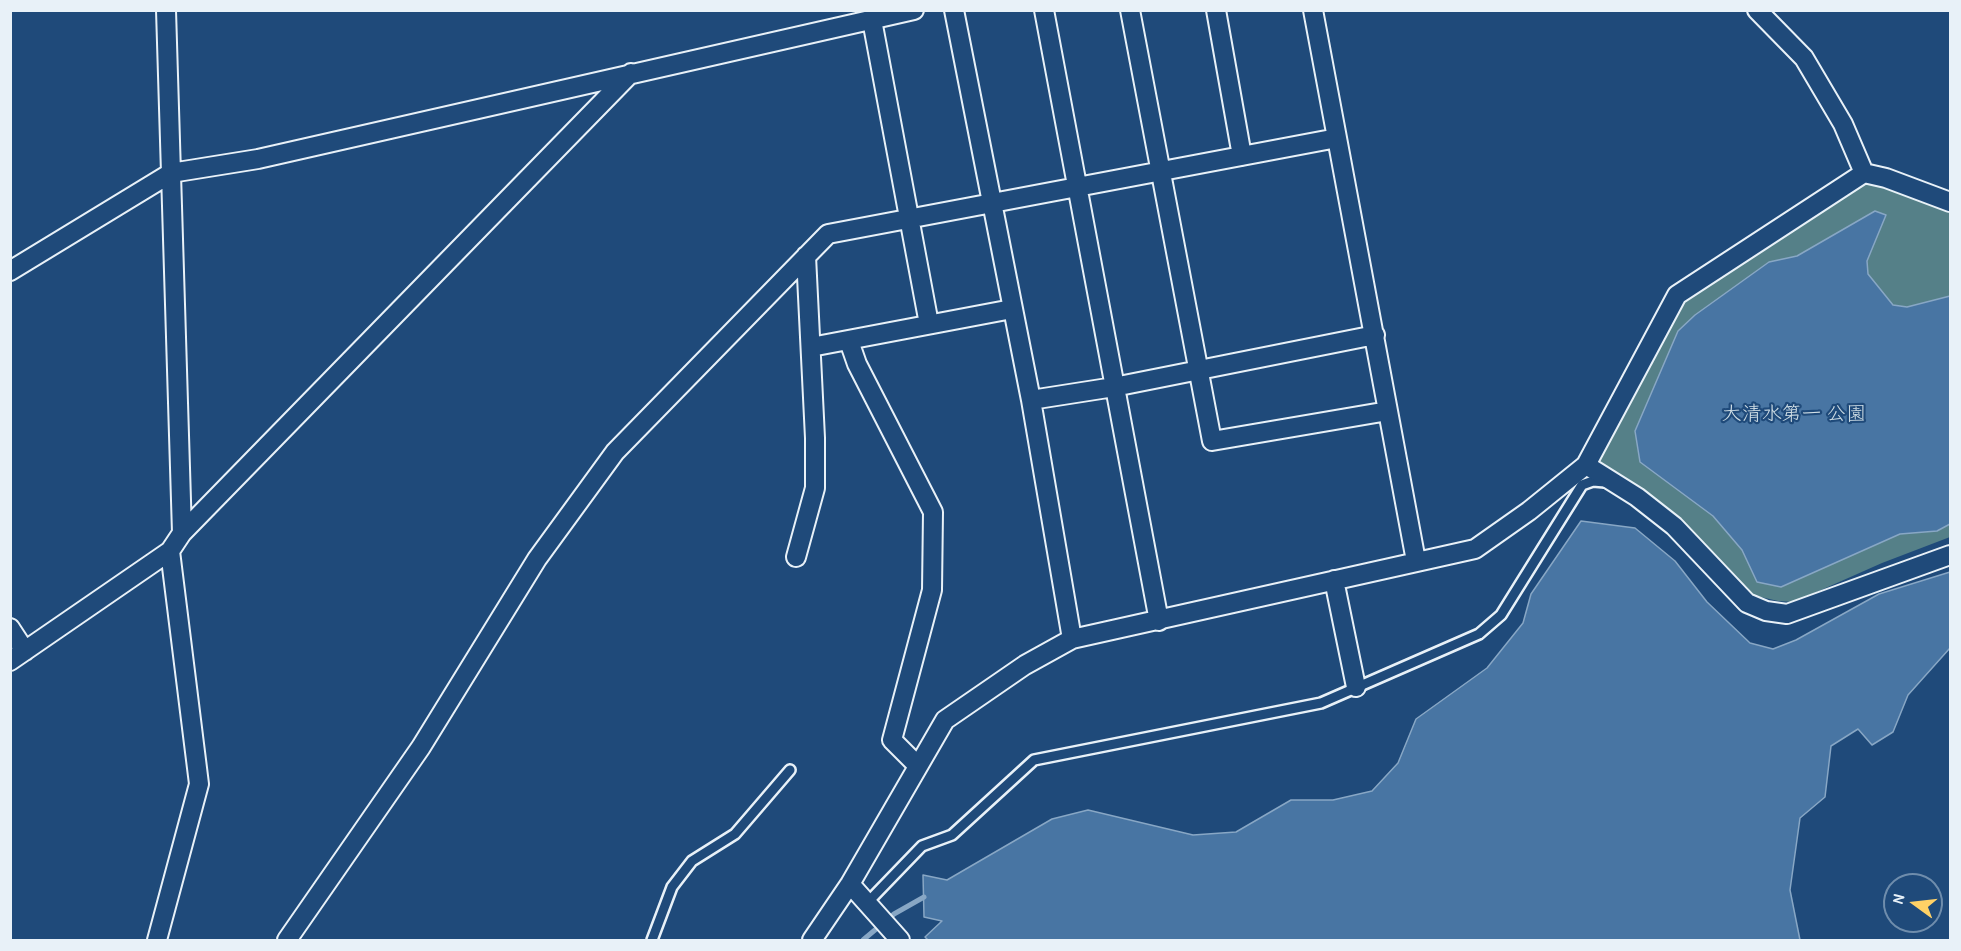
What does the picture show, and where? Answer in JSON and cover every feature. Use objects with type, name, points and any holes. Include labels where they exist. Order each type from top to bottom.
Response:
[{"type":"street","points":[[166,10],[182,533]]},
{"type":"street","points":[[10,272],[171,172],[258,159],[914,10]]},
{"type":"street","points":[[954,10],[993,201],[1011,309],[1031,400],[1072,639]]},
{"type":"street","points":[[1044,10],[1159,621]]},
{"type":"street","points":[[1130,10],[1212,441],[1388,411]]},
{"type":"street","points":[[1216,10],[1242,156]]},
{"type":"street","points":[[1313,10],[1416,561]]},
{"type":"street","points":[[1757,10],[1804,58],[1843,124],[1864,173]]},
{"type":"street","points":[[872,20],[929,324]]},
{"type":"street","points":[[10,628],[18,656],[170,551],[182,533],[631,73]]},
{"type":"street","points":[[287,940],[421,747],[537,560],[615,452],[828,234],[910,220],[993,201],[1337,138]]},
{"type":"street","points":[[812,940],[850,884],[945,720],[1025,665],[1072,639],[1475,549],[1529,511],[1586,465],[1677,295],[1864,173],[1886,178],[1950,202]]},
{"type":"street","points":[[796,557],[815,488],[806,256]]},
{"type":"street","points":[[811,347],[1011,309]]},
{"type":"street","points":[[1031,400],[1114,387],[1375,335]]},
{"type":"street","points":[[849,341],[857,364],[933,512],[932,590],[892,740],[917,765]]},
{"type":"street","points":[[1586,465],[1674,526],[1747,603],[1766,611],[1787,614],[1950,555]]},
{"type":"street","points":[[157,940],[199,784],[170,551]]},
{"type":"street","points":[[1334,580],[1356,687]]},
{"type":"street","points":[[850,884],[899,938]]},
{"type":"lane","points":[[872,906],[922,846],[952,836],[1034,760],[1321,703],[1479,634],[1501,615],[1582,485],[1593,481],[1616,484]]},
{"type":"lane","points":[[652,940],[672,887],[692,861],[735,834],[790,771]]},
{"type":"green space","name":"大清水第一 公園","points":[[1866,181],[1886,182],[1950,209],[1950,537],[1882,563],[1794,602],[1748,594],[1685,527],[1600,461],[1673,308]]},
{"type":"water","name":"大清水第一 公園","points":[[1875,211],[1886,215],[1867,261],[1868,274],[1893,305],[1907,307],[1950,296],[1950,524],[1937,531],[1900,534],[1781,587],[1757,582],[1742,550],[1713,516],[1640,462],[1635,431],[1678,331],[1695,315],[1769,262],[1797,256]]},
{"type":"water","points":[[1581,521],[1635,528],[1675,561],[1707,602],[1750,643],[1773,649],[1796,640],[1879,594],[1950,572],[1950,648],[1908,695],[1893,732],[1872,745],[1858,729],[1831,746],[1825,797],[1800,818],[1790,890],[1800,940],[928,940],[925,937],[942,921],[924,917],[923,875],[947,880],[1052,819],[1088,810],[1193,835],[1236,832],[1291,800],[1333,800],[1372,791],[1398,763],[1416,719],[1487,668],[1523,623],[1531,594]]},
{"type":"waterway","points":[[863,940],[894,914],[924,897]]}]
